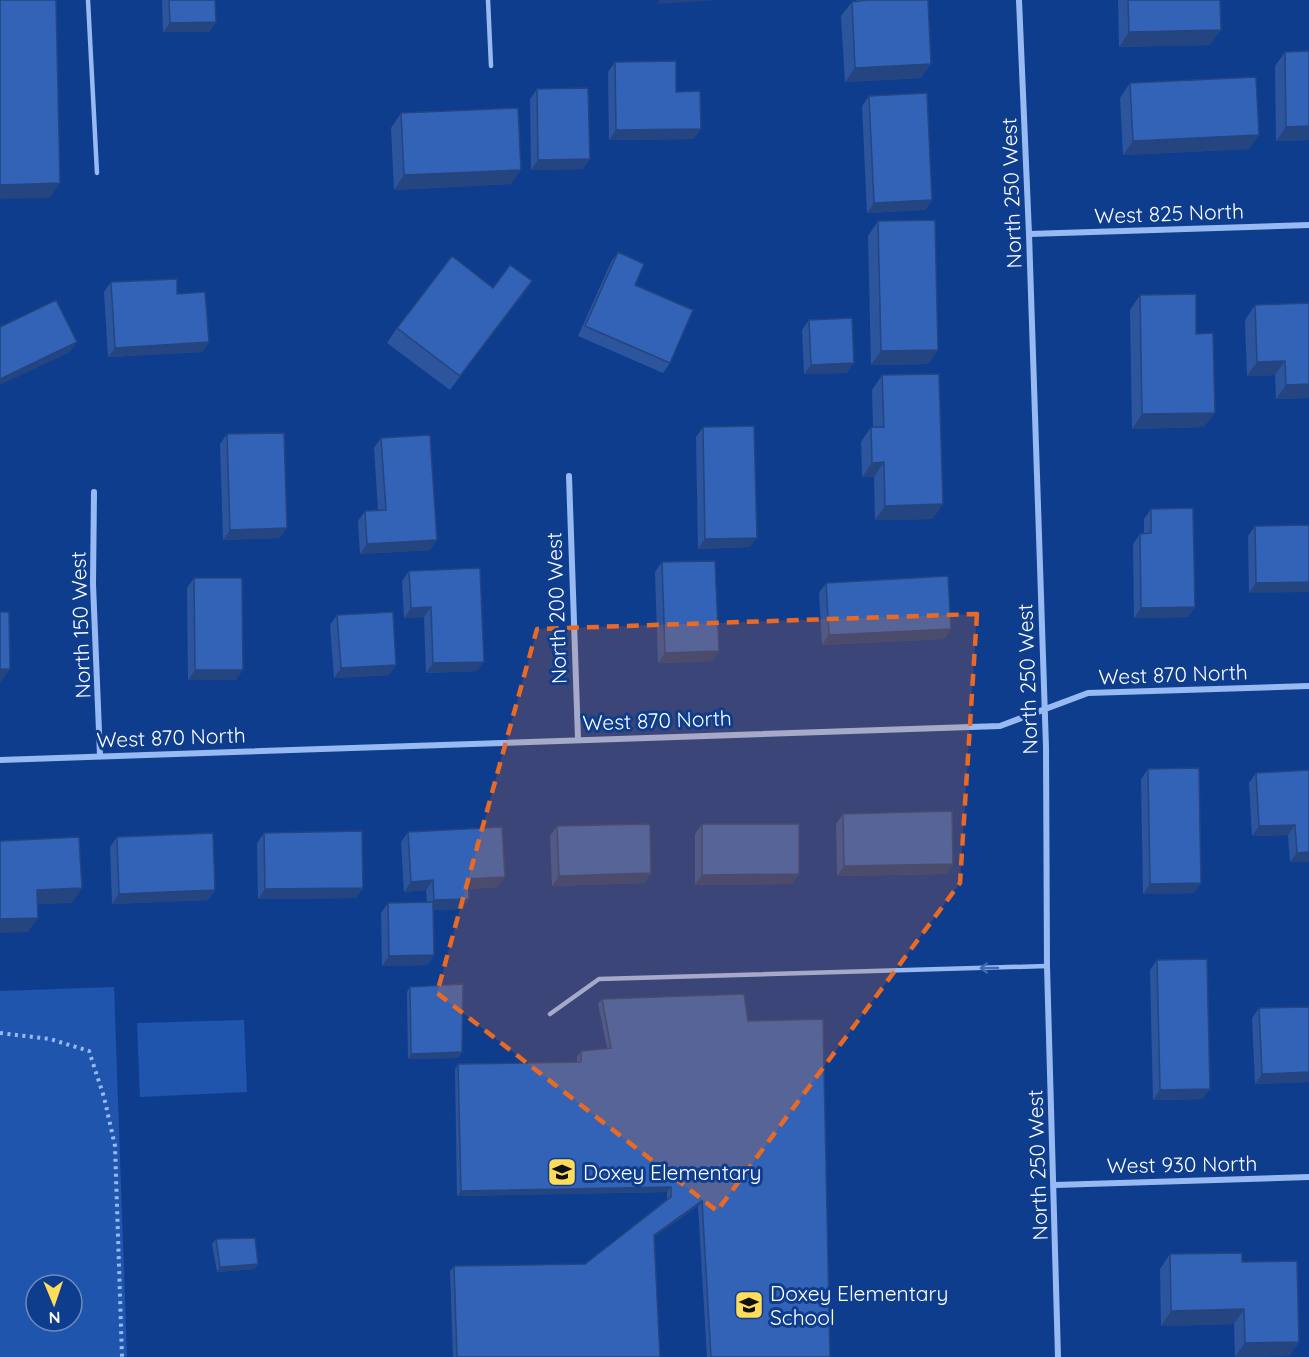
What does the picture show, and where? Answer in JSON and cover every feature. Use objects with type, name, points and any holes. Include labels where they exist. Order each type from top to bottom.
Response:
[{"type":"street","name":"North 250 West","points":[[1019,0],[1044,709],[1047,966],[1055,1185],[1058,1357]]},
{"type":"street","name":"West 825 North","points":[[1029,234],[1309,225]]},
{"type":"street","name":"North 200 West","points":[[568,476],[578,739]]},
{"type":"street","name":"North 150 West","points":[[94,492],[93,584],[100,756]]},
{"type":"street","name":"West 870 North","points":[[0,760],[1000,726],[1088,693],[1309,686]]},
{"type":"street","name":"West 930 North","points":[[1055,1185],[1309,1177]]},
{"type":"lane","points":[[88,0],[97,173]]},
{"type":"lane","points":[[488,0],[491,66]]},
{"type":"lane","points":[[550,1014],[599,979],[1047,966]]},
{"type":"path","points":[[0,1034],[50,1039],[89,1051],[104,1097],[115,1146],[123,1357]]},
{"type":"highlighted area","points":[[977,614],[960,883],[717,1211],[437,993],[537,629]]},
{"type":"shaded area","points":[[114,987],[127,1357],[0,1357],[0,991]]},
{"type":"shaded area","points":[[244,1020],[247,1092],[140,1097],[137,1023]]},
{"type":"building","points":[[0,0],[56,0],[60,183],[0,185]]},
{"type":"building","points":[[169,0],[215,0],[216,22],[170,23]]},
{"type":"building","points":[[928,0],[931,64],[855,68],[852,2]]},
{"type":"building","points":[[1128,0],[1220,0],[1221,30],[1129,32]]},
{"type":"building","points":[[1309,51],[1309,126],[1286,127],[1285,52]]},
{"type":"building","points":[[676,61],[676,92],[700,91],[701,129],[616,130],[615,62]]},
{"type":"building","points":[[1256,77],[1259,135],[1133,141],[1130,83]]},
{"type":"building","points":[[588,88],[590,159],[538,160],[537,89]]},
{"type":"building","points":[[927,93],[932,200],[874,203],[869,96]]},
{"type":"building","points":[[518,108],[521,170],[404,175],[401,113]]},
{"type":"building","points":[[935,220],[938,350],[881,351],[878,221]]},
{"type":"building","points":[[618,252],[644,264],[635,285],[693,310],[670,363],[585,326]]},
{"type":"building","points":[[452,256],[493,288],[510,265],[532,281],[460,376],[397,328]]},
{"type":"building","points":[[177,279],[177,294],[205,292],[209,342],[115,348],[111,282]]},
{"type":"building","points":[[1196,294],[1196,334],[1213,333],[1215,413],[1142,414],[1140,295]]},
{"type":"building","points":[[56,300],[77,342],[0,379],[0,327]]},
{"type":"building","points":[[1309,303],[1309,384],[1286,385],[1285,361],[1257,362],[1255,305]]},
{"type":"building","points":[[852,318],[854,363],[811,365],[809,320]]},
{"type":"building","points":[[939,374],[943,504],[885,506],[884,462],[872,463],[871,427],[884,427],[882,375]]},
{"type":"building","points":[[754,426],[757,538],[705,539],[703,427]]},
{"type":"building","points":[[284,433],[287,528],[230,530],[227,434]]},
{"type":"building","points":[[430,435],[437,540],[367,544],[365,511],[386,510],[381,438]]},
{"type":"building","points":[[1193,508],[1195,607],[1141,608],[1140,534],[1151,533],[1151,509]]},
{"type":"building","points":[[1309,525],[1309,582],[1256,583],[1255,526]]},
{"type":"building","points":[[715,561],[719,651],[665,653],[662,562]]},
{"type":"building","points":[[480,568],[484,662],[433,663],[431,607],[411,608],[409,571]]},
{"type":"building","points":[[948,576],[951,629],[829,635],[826,583]]},
{"type":"building","points":[[194,578],[242,578],[243,670],[195,670]]},
{"type":"building","points":[[0,612],[9,612],[10,669],[0,669]]},
{"type":"building","points":[[393,612],[396,665],[341,668],[337,615]]},
{"type":"building","points":[[1199,768],[1201,883],[1150,884],[1148,769]]},
{"type":"building","points":[[1309,770],[1309,852],[1297,853],[1295,825],[1259,826],[1256,773]]},
{"type":"building","points":[[952,811],[953,864],[844,866],[843,814]]},
{"type":"building","points":[[650,824],[651,873],[559,876],[557,826]]},
{"type":"building","points":[[702,824],[799,824],[799,874],[702,875]]},
{"type":"building","points":[[502,827],[505,877],[468,879],[469,899],[434,900],[433,880],[411,882],[408,832]]},
{"type":"building","points":[[362,831],[363,888],[265,889],[264,833]]},
{"type":"building","points":[[213,833],[215,890],[119,894],[117,837]]},
{"type":"building","points":[[79,837],[82,888],[37,890],[38,918],[0,919],[0,841]]},
{"type":"building","points":[[433,902],[434,955],[389,956],[388,903]]},
{"type":"building","points":[[1207,959],[1210,1089],[1160,1090],[1157,960]]},
{"type":"building","points":[[463,984],[462,1052],[411,1054],[410,987]]},
{"type":"building","name":"Doxey Elementary","points":[[744,994],[748,1021],[823,1019],[830,1357],[711,1357],[702,1201],[654,1235],[660,1357],[457,1357],[454,1266],[585,1264],[671,1197],[671,1187],[461,1191],[458,1064],[581,1062],[581,1051],[611,1048],[602,999]]},
{"type":"building","points":[[1309,1007],[1309,1072],[1262,1074],[1259,1008]]},
{"type":"building","points":[[255,1238],[258,1264],[220,1267],[216,1239]]},
{"type":"building","points":[[1242,1253],[1242,1262],[1297,1261],[1299,1342],[1245,1343],[1244,1309],[1171,1311],[1170,1254]]},
{"type":"place","name":"Doxey Elementary","points":[[562,1172]]},
{"type":"place","name":"Doxey Elementary School","points":[[749,1305]]}]
